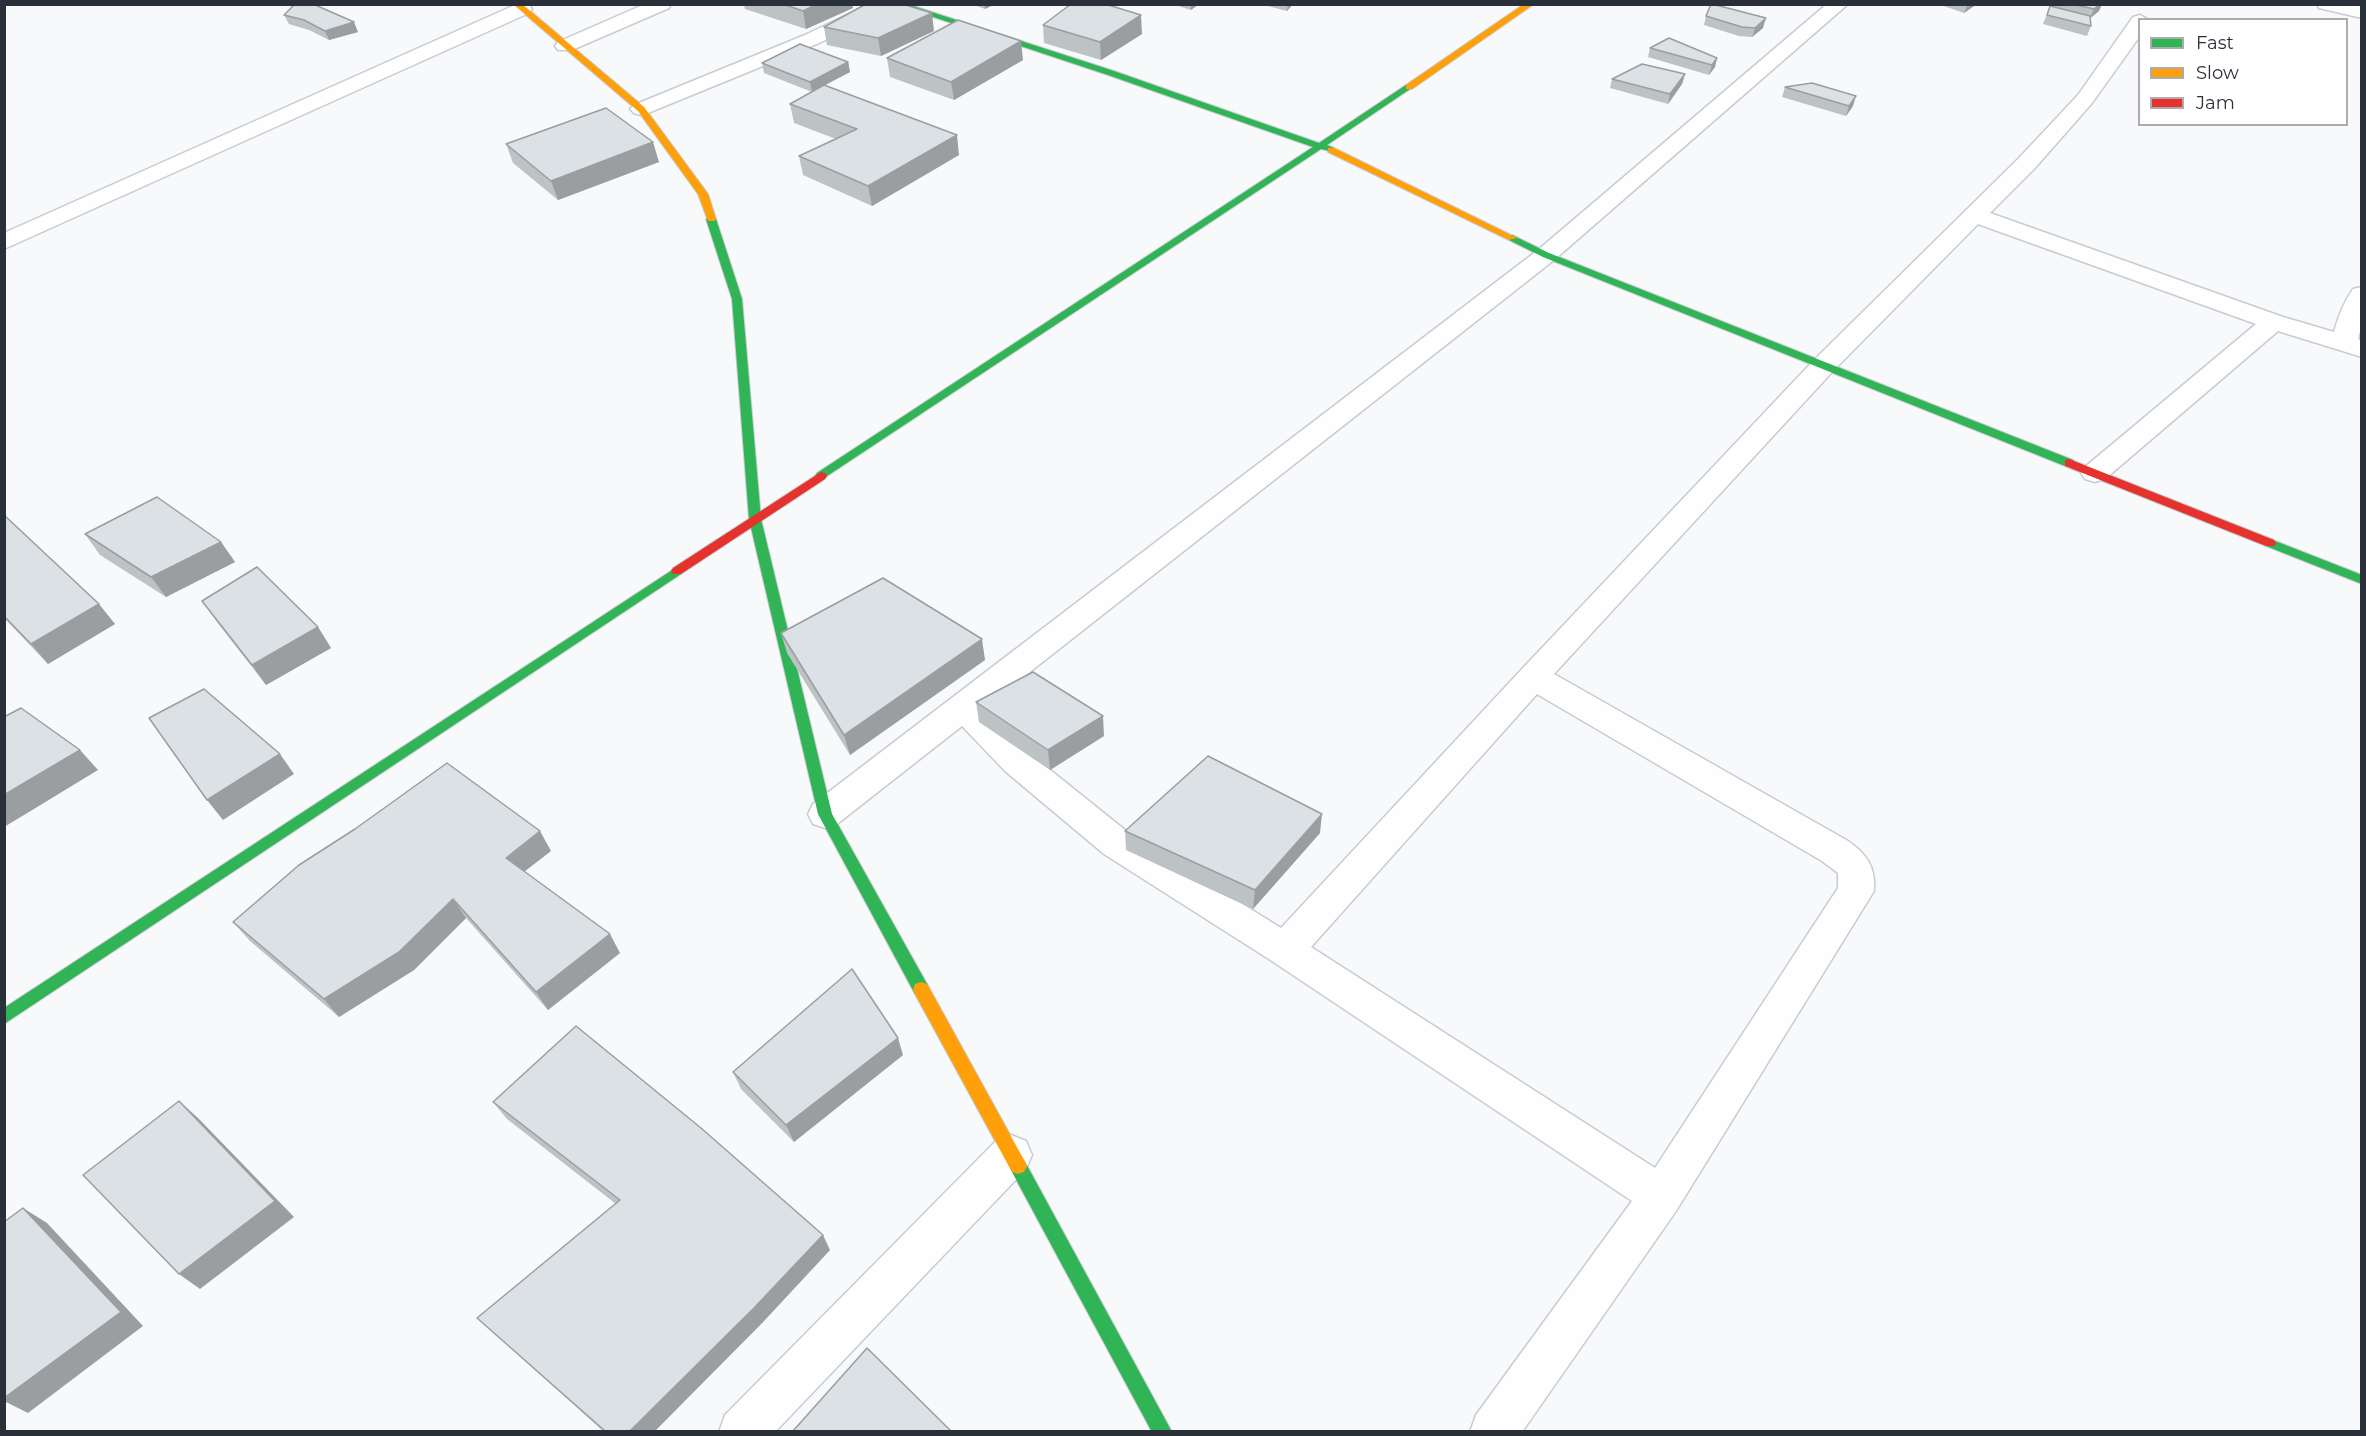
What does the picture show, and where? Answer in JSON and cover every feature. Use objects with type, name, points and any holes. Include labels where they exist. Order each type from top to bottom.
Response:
[{"type":"street","points":[[565,46],[662,4]]},
{"type":"street","points":[[641,109],[812,39],[886,4]]},
{"type":"street","points":[[898,4],[1111,73],[1323,146],[1546,255],[2361,580]]},
{"type":"street","points":[[4,1017],[754,519],[1323,146],[1530,4]]},
{"type":"street","points":[[825,814],[1546,255],[1839,4]]},
{"type":"street","points":[[2141,18],[2151,4]]},
{"type":"street","points":[[2326,4],[2361,12]]},
{"type":"street","points":[[4,242],[520,7],[641,109],[704,194],[737,299],[754,519],[825,814],[1163,1431]]},
{"type":"street","points":[[1285,950],[1533,677],[1824,365],[2027,163],[2085,99],[2138,23]]},
{"type":"street","points":[[1974,215],[2274,322],[2353,346],[2350,319],[2361,294]]},
{"type":"street","points":[[2095,473],[2274,322]]},
{"type":"street","points":[[1492,1431],[1661,1196],[1856,891],[1858,874],[1851,862],[1835,851],[1533,677]]},
{"type":"street","points":[[964,708],[1017,762],[1117,844],[1285,950],[1661,1196]]},
{"type":"street","points":[[742,1431],[1011,1155]]},
{"type":"building","points":[[295,4],[313,4],[354,22],[325,31],[304,20],[284,15]]},
{"type":"building","points":[[783,4],[817,4],[803,11]]},
{"type":"building","points":[[866,4],[902,4],[932,13],[878,38],[824,27]]},
{"type":"building","points":[[1071,4],[1105,4],[1141,15],[1100,42],[1043,25]]},
{"type":"building","points":[[1711,4],[1766,18],[1755,28],[1742,27],[1706,16]]},
{"type":"building","points":[[2072,4],[2100,4],[2094,9]]},
{"type":"building","points":[[2050,6],[2090,16],[2091,26],[2047,15]]},
{"type":"building","points":[[958,20],[1021,41],[951,82],[887,58]]},
{"type":"building","points":[[1669,38],[1717,58],[1712,65],[1650,48]]},
{"type":"building","points":[[800,44],[848,62],[810,82],[762,63]]},
{"type":"building","points":[[1642,64],[1685,74],[1670,94],[1612,79]]},
{"type":"building","points":[[1812,83],[1856,96],[1849,106],[1785,87]]},
{"type":"building","points":[[824,85],[957,135],[868,186],[799,156],[857,129],[790,104]]},
{"type":"building","points":[[606,108],[653,142],[551,181],[506,144]]},
{"type":"building","points":[[157,497],[221,542],[151,577],[85,534]]},
{"type":"building","points":[[4,515],[99,604],[31,644],[4,616]]},
{"type":"building","points":[[257,567],[318,627],[252,665],[202,601]]},
{"type":"building","points":[[883,578],[982,639],[844,735],[781,633]]},
{"type":"building","points":[[1033,672],[1103,716],[1048,750],[976,702]]},
{"type":"building","points":[[204,689],[280,754],[207,800],[149,718]]},
{"type":"building","points":[[21,708],[80,750],[4,795],[4,717]]},
{"type":"building","points":[[1208,756],[1322,814],[1255,890],[1125,831]]},
{"type":"building","points":[[447,763],[540,831],[506,858],[610,934],[536,992],[453,899],[399,952],[324,999],[233,922],[299,865],[355,829]]},
{"type":"building","points":[[852,969],[898,1038],[786,1125],[733,1072]]},
{"type":"building","points":[[576,1026],[701,1128],[823,1235],[754,1308],[630,1431],[605,1431],[477,1318],[620,1200],[493,1102]]},
{"type":"building","points":[[179,1101],[275,1201],[179,1274],[83,1175]]},
{"type":"building","points":[[23,1208],[121,1312],[4,1398],[4,1222]]},
{"type":"building","points":[[867,1348],[951,1431],[793,1431]]},
{"type":"traffic: fast","points":[[898,4],[1111,73],[1331,150]]},
{"type":"traffic: fast","points":[[821,476],[1409,87]]},
{"type":"traffic: fast","points":[[711,219],[737,299],[755,519],[825,814],[921,989]]},
{"type":"traffic: fast","points":[[1512,238],[1546,255],[2069,463]]},
{"type":"traffic: fast","points":[[2270,543],[2362,580]]},
{"type":"traffic: fast","points":[[4,1017],[677,571]]},
{"type":"traffic: fast","points":[[1018,1166],[1163,1432]]},
{"type":"traffic: slow","points":[[517,4],[641,109],[703,194],[711,219]]},
{"type":"traffic: slow","points":[[1409,87],[1530,4]]},
{"type":"traffic: slow","points":[[1331,150],[1512,238]]},
{"type":"traffic: slow","points":[[921,989],[1018,1166]]},
{"type":"traffic: jam","points":[[2069,463],[2270,543]]},
{"type":"traffic: jam","points":[[677,571],[821,476]]}]
